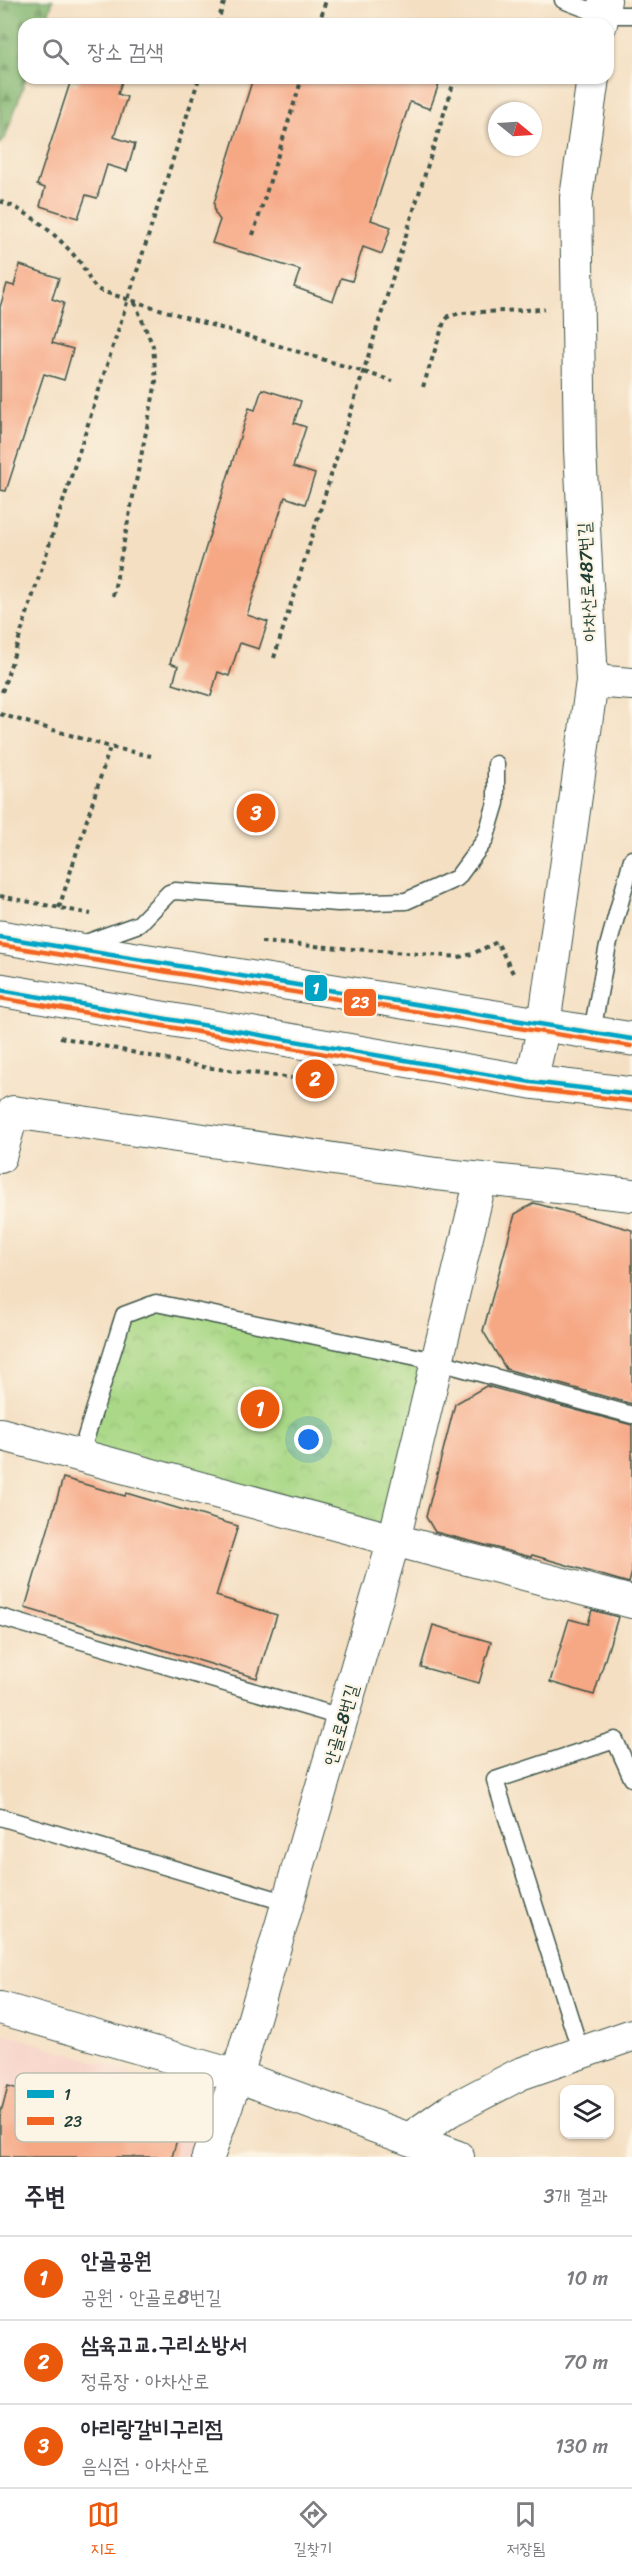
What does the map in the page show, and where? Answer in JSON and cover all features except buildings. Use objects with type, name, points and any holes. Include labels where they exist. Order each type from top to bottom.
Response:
[{"type":"main road","points":[[0,937],[632,1039]]},
{"type":"main road","points":[[0,990],[531,1082],[632,1094]]},
{"type":"street","name":"아차산로487번길","points":[[531,1082],[543,1024],[592,681],[580,450],[576,198],[592,84]]},
{"type":"street","points":[[592,681],[632,684]]},
{"type":"street","points":[[0,1157],[13,1112],[480,1179],[632,1195]]},
{"type":"street","name":"안골로8번길","points":[[208,2157],[237,2076],[344,1718],[394,1540],[480,1179]]},
{"type":"street","points":[[0,1434],[632,1602]]},
{"type":"street","points":[[0,2008],[237,2076],[458,2157]]},
{"type":"street","points":[[409,2139],[449,2111],[520,2074],[632,2035]]},
{"type":"lane","points":[[563,0],[610,13]]},
{"type":"lane","points":[[73,948],[139,924],[169,893],[175,891],[338,903],[406,900],[458,878],[485,840],[496,803],[496,764]]},
{"type":"lane","points":[[592,1032],[607,950],[632,859]]},
{"type":"lane","points":[[80,1456],[124,1315],[156,1303],[436,1361],[632,1415]]},
{"type":"lane","points":[[0,1617],[344,1718]]},
{"type":"lane","points":[[581,2053],[495,1780],[632,1736]]},
{"type":"lane","points":[[615,1740],[632,1778]]},
{"type":"lane","points":[[0,1817],[288,1903]]},
{"type":"path","points":[[219,18],[225,0]]},
{"type":"path","points":[[321,18],[326,0]]},
{"type":"path","points":[[2,692],[197,84]]},
{"type":"path","points":[[253,234],[300,84]]},
{"type":"path","points":[[274,658],[453,84]]},
{"type":"path","points":[[0,201],[21,210],[45,227],[81,264],[95,288],[393,381]]},
{"type":"path","points":[[113,596],[156,382],[153,346],[134,301]]},
{"type":"path","points":[[423,387],[444,322],[449,316],[461,313],[547,309]]},
{"type":"path","points":[[0,714],[110,747],[151,756]]},
{"type":"path","points":[[59,908],[110,747]]},
{"type":"path","points":[[0,896],[139,924]]},
{"type":"path","points":[[255,942],[459,957],[472,954],[496,942],[514,975]]},
{"type":"shaded area","points":[[0,2032],[133,2073],[15,2073],[15,2142],[196,2142],[190,2157],[0,2157]]},
{"type":"green space","points":[[0,0],[53,0],[47,18],[18,18],[18,84],[24,84],[5,138],[0,144]]},
{"type":"green space","points":[[156,1303],[436,1361],[394,1540],[80,1456],[124,1315]]},
{"type":"transit line","name":"1","points":[[0,937],[632,1039]]},
{"type":"transit line","name":"23","points":[[0,945],[631,1046]]},
{"type":"transit line","name":"1","points":[[0,990],[531,1082],[632,1094]]},
{"type":"transit line","name":"23","points":[[0,998],[530,1089],[631,1101]]},
{"type":"place","name":"아리랑갈비구리점","points":[[256,813]]},
{"type":"place","name":"삼육고교.구리소방서","points":[[315,1079]]},
{"type":"place","name":"안골공원","points":[[260,1409]]}]
